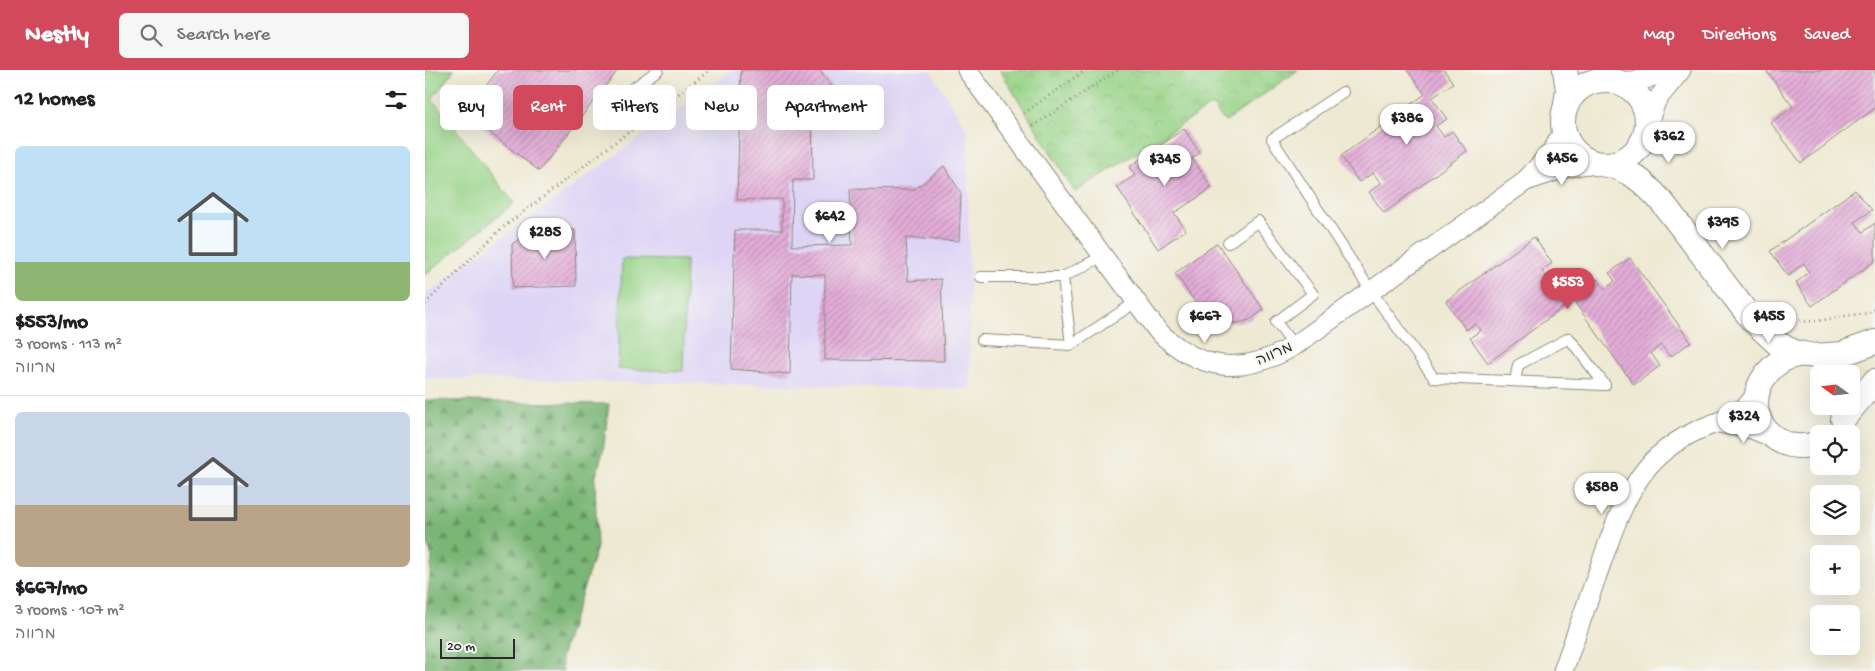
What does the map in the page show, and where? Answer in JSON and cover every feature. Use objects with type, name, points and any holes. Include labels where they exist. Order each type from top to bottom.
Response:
[{"type":"street","name":"מרווה","points":[[967,70],[1136,302],[1166,340],[1191,356],[1206,362],[1239,366],[1275,357],[1294,346],[1523,183],[1550,154],[1563,131]]},
{"type":"street","points":[[1565,70],[1568,90],[1563,118],[1563,131],[1574,151],[1581,157],[1629,172],[1644,183],[1662,202],[1759,327],[1783,347],[1827,362],[1830,365]]},
{"type":"street","points":[[1587,70],[1631,88],[1641,101],[1646,113],[1648,163],[1662,202]]},
{"type":"street","points":[[1566,104],[1581,87],[1596,80],[1643,80],[1670,70]]},
{"type":"street","points":[[1597,163],[1614,163],[1626,158],[1638,148],[1656,101],[1681,70]]},
{"type":"street","name":"מרווה","points":[[1523,183],[1565,168],[1597,163]]},
{"type":"street","points":[[1759,327],[1762,356],[1757,407],[1759,417],[1777,439]]},
{"type":"street","points":[[1563,671],[1611,535],[1637,483],[1655,459],[1667,448],[1698,430],[1741,412],[1751,402],[1768,370],[1779,361],[1792,356],[1842,354],[1875,342]]},
{"type":"street","points":[[1841,420],[1875,381]]},
{"type":"street","points":[[1718,423],[1752,429],[1794,446],[1810,445]]},
{"type":"lane","points":[[638,85],[658,70]]},
{"type":"lane","points":[[1343,92],[1271,138],[1371,291],[1434,378],[1605,385],[1569,338],[1518,364],[1515,381]]},
{"type":"lane","points":[[1228,243],[1258,221],[1313,294],[1276,322],[1294,346]]},
{"type":"lane","points":[[981,277],[1063,277],[1103,256]]},
{"type":"lane","points":[[1063,277],[1071,345]]},
{"type":"lane","points":[[982,340],[1071,345],[1136,302]]},
{"type":"path","points":[[425,304],[501,229],[710,70]]},
{"type":"path","points":[[1012,130],[1086,70]]},
{"type":"path","points":[[1012,130],[1118,70]]},
{"type":"path","points":[[1759,327],[1786,319],[1805,322],[1827,321],[1844,316],[1870,313],[1875,309]]},
{"type":"shaded area","points":[[733,70],[930,70],[968,131],[970,389],[425,378],[425,294],[650,130],[676,130],[676,111],[686,104],[686,130],[757,130],[757,85],[712,85]]},
{"type":"green space","points":[[425,70],[454,70],[443,85],[440,85],[440,88],[432,99],[440,109],[440,130],[456,130],[514,203],[425,275]]},
{"type":"green space","points":[[1000,70],[1298,70],[1225,122],[1212,105],[1075,192]]},
{"type":"green space","points":[[622,259],[686,260],[683,371],[618,369]]},
{"type":"green space","points":[[425,400],[609,404],[603,452],[595,479],[597,547],[561,657],[563,671],[425,671],[425,620],[432,557],[425,539]]},
{"type":"building","points":[[498,70],[618,70],[606,85],[593,85],[593,102],[583,115],[583,85],[513,85],[513,130],[571,130],[539,171],[487,130],[503,130],[503,85],[486,85]]},
{"type":"building","points":[[741,70],[819,70],[830,85],[767,85],[767,130],[812,130],[813,180],[793,180],[792,246],[852,245],[850,189],[914,190],[944,166],[961,193],[959,241],[906,238],[908,281],[941,279],[944,361],[825,360],[825,275],[792,274],[790,374],[731,369],[735,230],[782,230],[782,199],[737,200],[739,130],[757,130],[757,85],[741,85]]},
{"type":"building","points":[[1407,70],[1444,70],[1453,83],[1432,98],[1447,119],[1436,126],[1444,137],[1452,131],[1467,151],[1384,213],[1369,192],[1381,183],[1373,173],[1359,182],[1341,156],[1425,94]]},
{"type":"building","points":[[1766,70],[1875,70],[1875,108],[1801,163],[1771,123],[1793,107]]},
{"type":"building","points":[[1184,129],[1200,153],[1192,158],[1212,188],[1174,213],[1186,230],[1158,249],[1117,187],[1135,175],[1129,167]]},
{"type":"building","points":[[1855,190],[1872,210],[1855,222],[1863,232],[1875,223],[1875,261],[1812,306],[1796,283],[1809,272],[1804,263],[1788,276],[1770,251]]},
{"type":"building","points":[[575,230],[576,286],[513,288],[512,244],[531,232]]},
{"type":"building","points":[[1534,237],[1552,263],[1542,271],[1549,281],[1561,272],[1577,294],[1597,279],[1605,289],[1615,281],[1609,273],[1630,258],[1691,342],[1670,357],[1661,345],[1651,353],[1660,366],[1634,385],[1573,300],[1488,363],[1470,338],[1481,330],[1475,323],[1466,330],[1446,301]]},
{"type":"building","points":[[1217,243],[1264,310],[1249,320],[1238,323],[1217,322],[1206,318],[1175,273]]}]
